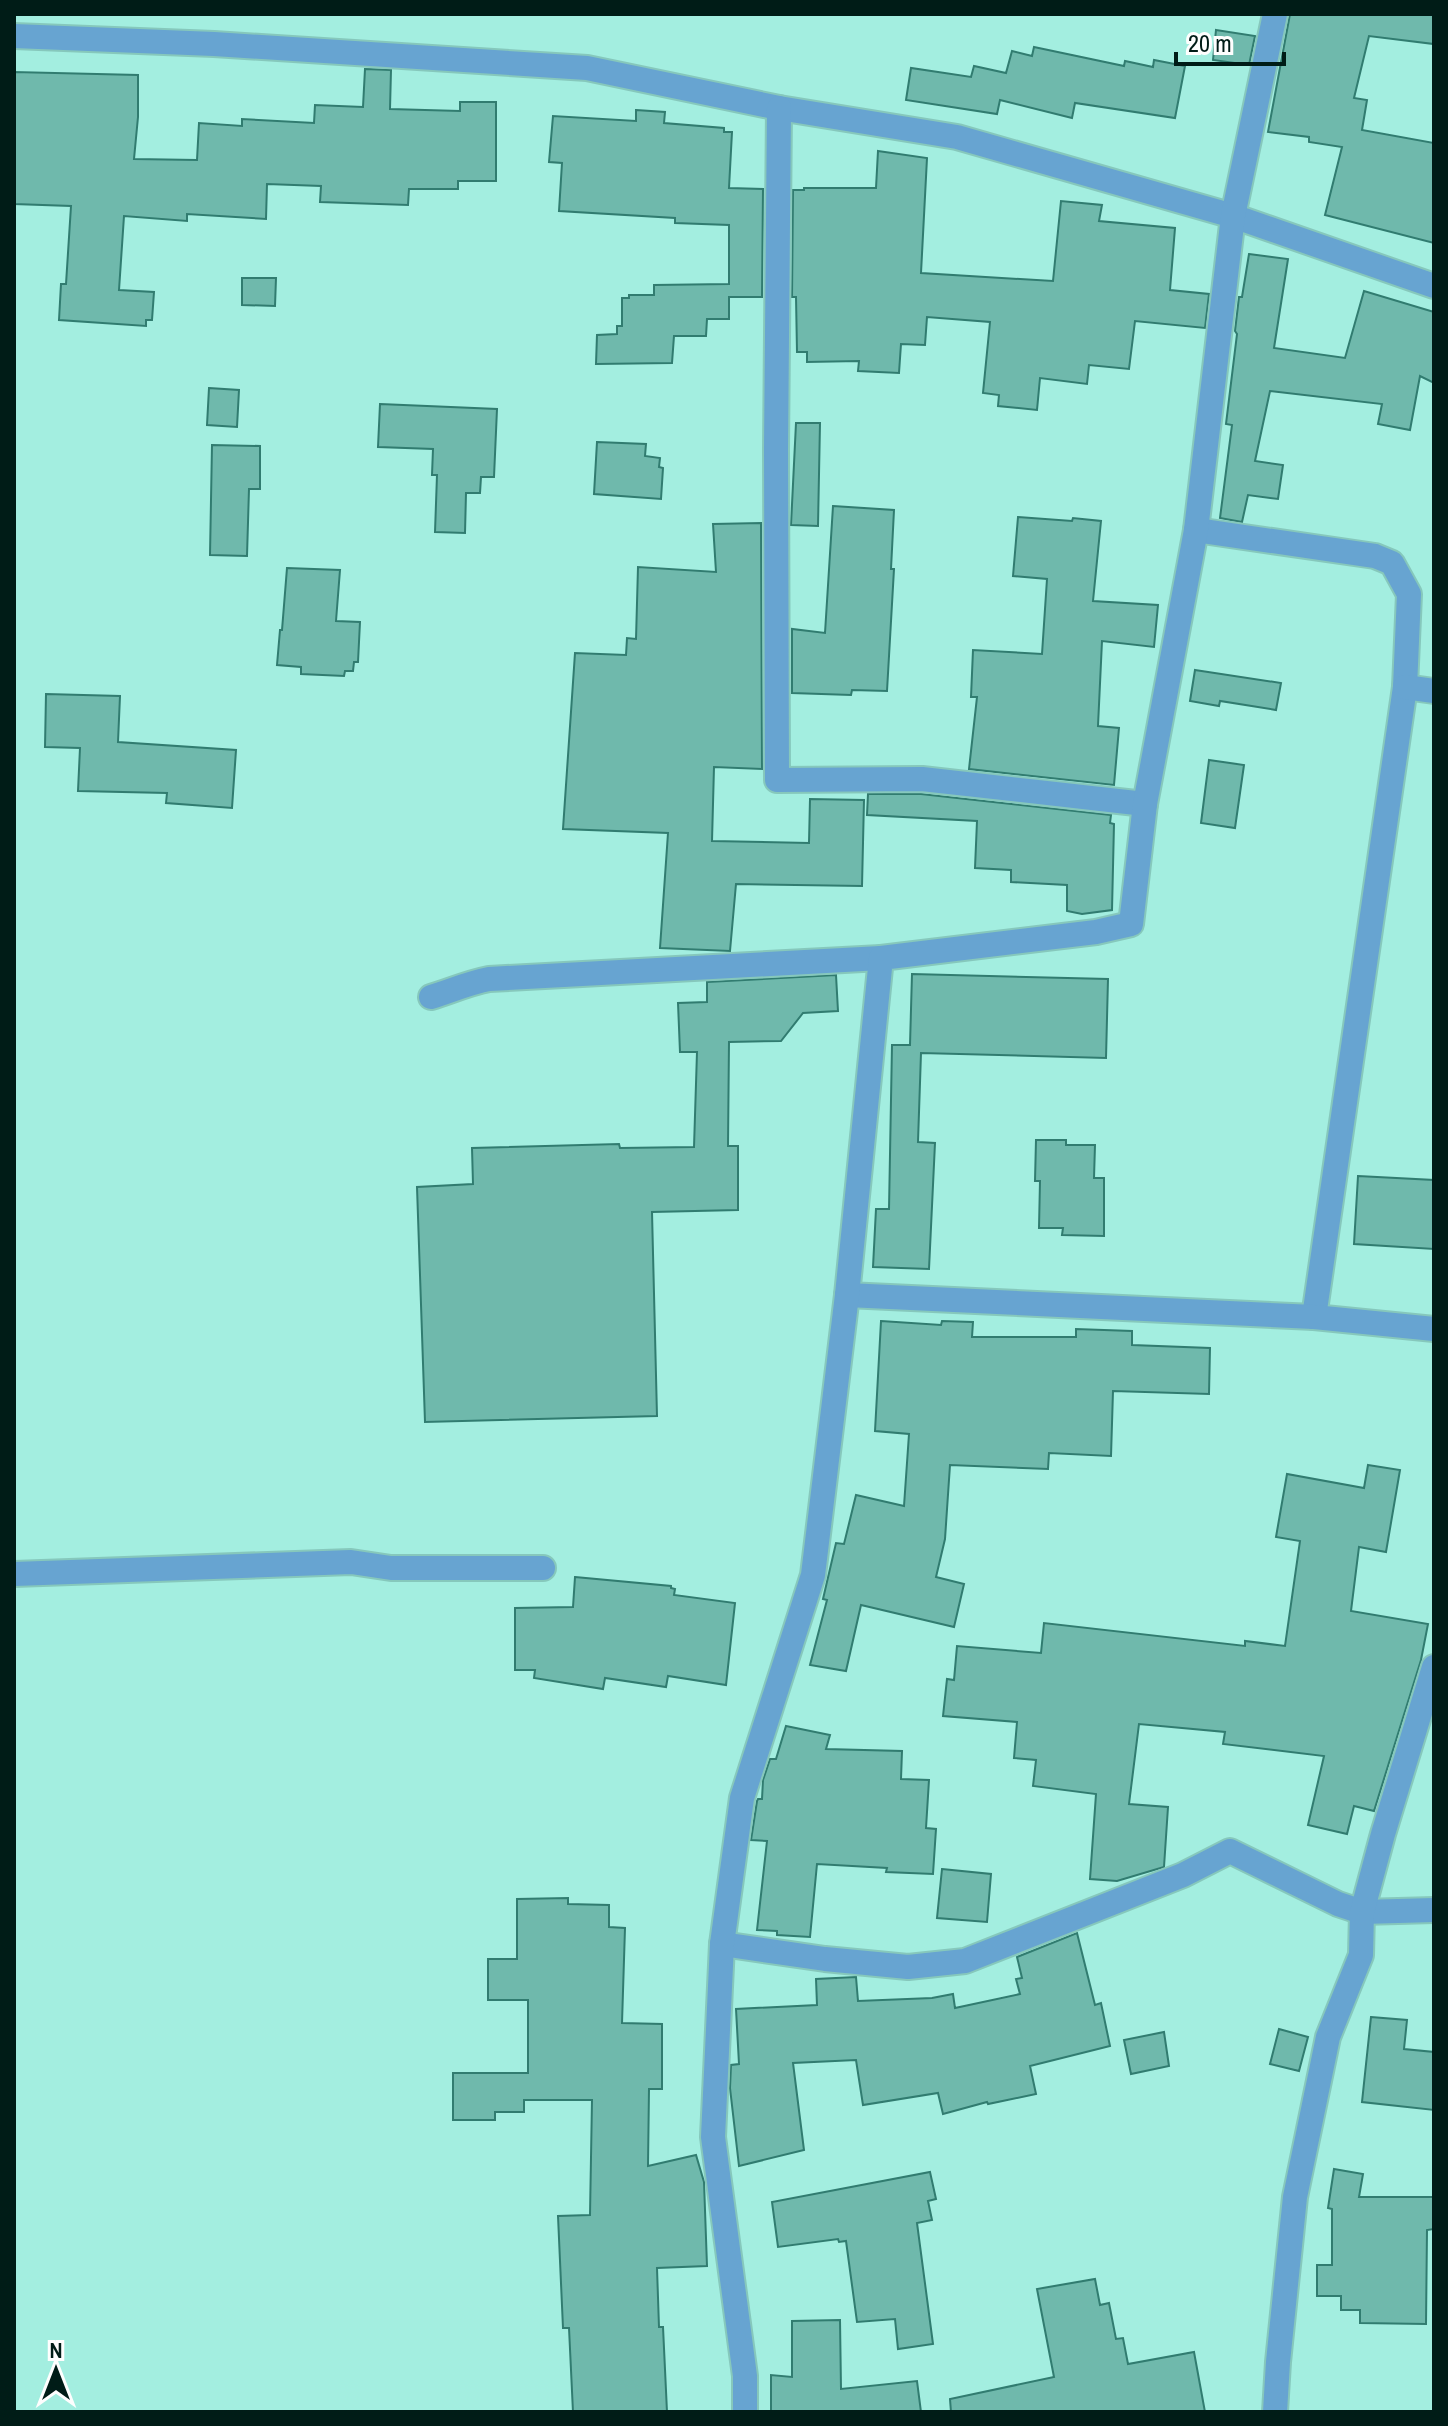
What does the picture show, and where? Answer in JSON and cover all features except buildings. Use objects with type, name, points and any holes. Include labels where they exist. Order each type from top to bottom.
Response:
[{"type":"street","points":[[431,997],[467,983],[489,979],[881,958],[1096,932],[1131,924],[1145,804],[1196,530],[1233,216],[1275,14]]},
{"type":"street","points":[[14,36],[214,44],[587,68],[779,108],[957,137],[1233,216],[1434,286]]},
{"type":"street","points":[[779,108],[777,780],[922,779],[1145,804]]},
{"type":"street","points":[[1196,530],[1375,556],[1392,563],[1409,594],[1405,687],[1314,1317]]},
{"type":"street","points":[[1405,687],[1434,691]]},
{"type":"street","points":[[745,2412],[745,2376],[713,2137],[722,1944],[742,1798],[813,1575],[847,1295],[881,958]]},
{"type":"street","points":[[847,1295],[1314,1317],[1434,1329]]},
{"type":"street","points":[[14,1574],[351,1562],[391,1568],[543,1568]]},
{"type":"street","points":[[1275,2412],[1295,2197],[1328,2037],[1361,1955],[1362,1912],[1394,1794],[1434,1667]]},
{"type":"street","points":[[722,1944],[908,1967],[965,1961],[1183,1875],[1230,1851],[1338,1904],[1362,1912],[1434,1910]]}]
